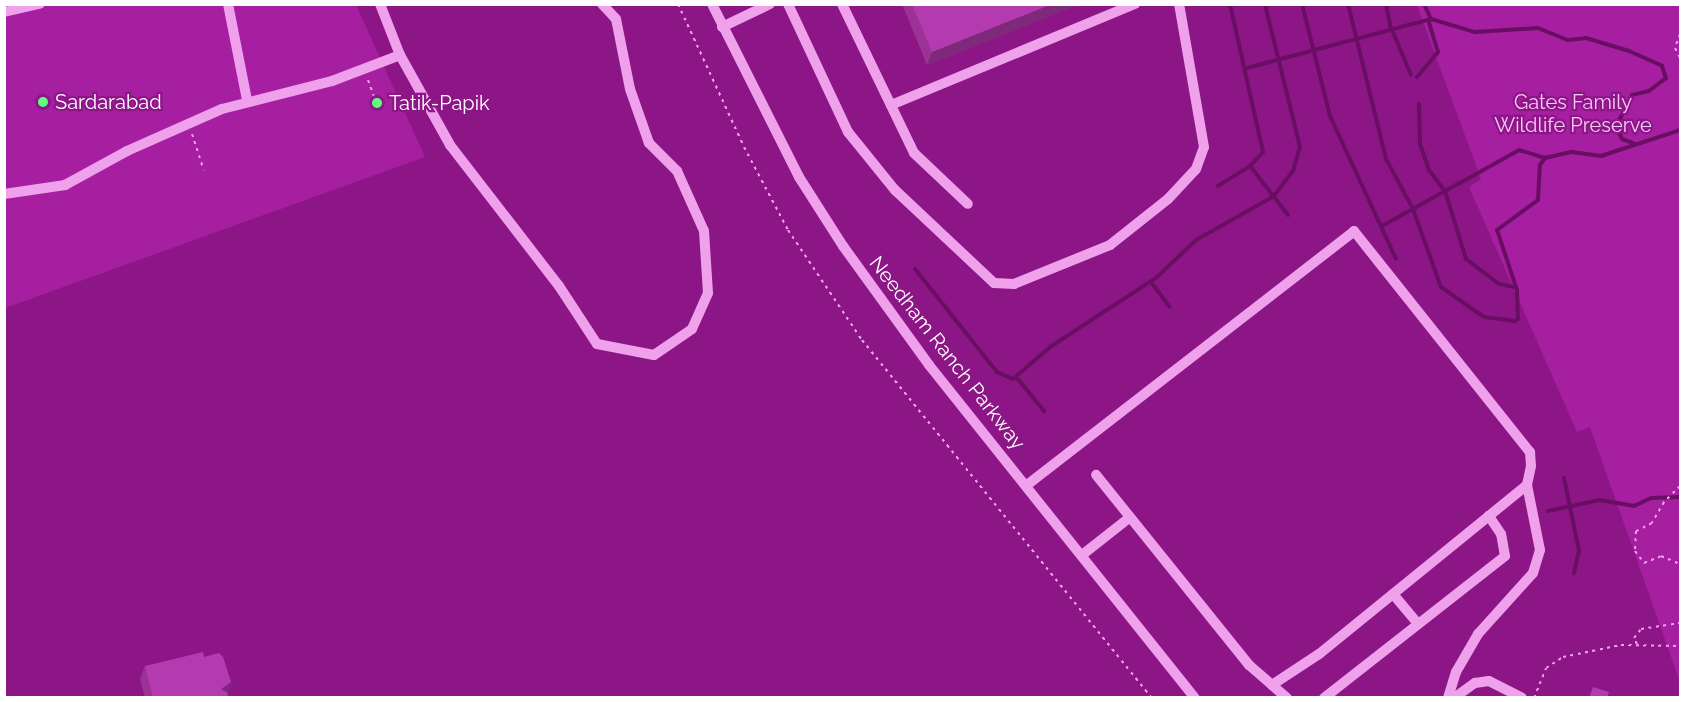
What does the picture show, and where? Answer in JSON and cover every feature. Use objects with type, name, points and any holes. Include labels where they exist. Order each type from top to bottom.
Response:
[{"type":"street","points":[[4,12],[40,4]]},
{"type":"street","points":[[228,4],[247,100]]},
{"type":"street","points":[[380,4],[400,55],[450,145],[559,286],[597,344],[654,355],[692,329],[708,293],[704,231],[677,171],[649,143],[630,89],[616,19],[602,4]]},
{"type":"street","name":"Needham Ranch Parkway","points":[[712,4],[799,177],[843,246],[929,365],[1027,484],[1195,698]]},
{"type":"street","points":[[722,27],[770,4]]},
{"type":"street","points":[[788,4],[848,132],[895,190],[994,283],[1014,284],[1110,245],[1168,199],[1196,170],[1204,147],[1179,4]]},
{"type":"street","points":[[842,4],[914,153],[968,204]]},
{"type":"street","points":[[891,105],[1136,4]]},
{"type":"street","points":[[4,194],[65,185],[188,123],[247,100],[323,84],[400,55]]},
{"type":"street","points":[[1027,484],[1354,231],[1530,452],[1527,485],[1540,550],[1533,573],[1478,634],[1456,672],[1448,698]]},
{"type":"street","points":[[1096,475],[1249,665],[1287,698]]},
{"type":"street","points":[[1272,685],[1319,654],[1527,485]]},
{"type":"street","points":[[1324,698],[1505,556],[1501,534],[1489,516]]},
{"type":"street","points":[[1082,555],[1129,518]]},
{"type":"street","points":[[1393,594],[1418,624]]},
{"type":"street","points":[[1454,698],[1475,683],[1490,681],[1522,698]]},
{"type":"path","points":[[678,4],[744,147],[788,230],[862,340],[1152,698]]},
{"type":"path","points":[[1680,34],[1675,43],[1680,58]]},
{"type":"path","points":[[364,69],[375,99]]},
{"type":"path","points":[[188,123],[204,170]]},
{"type":"path","points":[[1680,486],[1664,502],[1652,523],[1636,531],[1635,551],[1644,563],[1661,556],[1680,564]]},
{"type":"path","points":[[1638,645],[1634,638],[1641,629],[1680,622]]},
{"type":"path","points":[[1534,698],[1546,668],[1563,657],[1602,648],[1638,645],[1680,646]]},
{"type":"green space","points":[[5,5],[356,5],[425,157],[5,308]]},
{"type":"green space","name":"Gates Family Wildlife Preserve","points":[[1417,5],[1680,5],[1680,682],[1590,427],[1577,432],[1469,187],[1481,179]]},
{"type":"building","points":[[912,4],[1052,4],[932,52]]},
{"type":"building","points":[[203,652],[204,657],[219,653],[223,657],[231,682],[221,689],[228,693],[227,698],[153,698],[145,666]]},
{"type":"building","points":[[1593,687],[1609,692],[1607,698],[1589,698]]},
{"type":"waterway","points":[[1218,186],[1250,166],[1263,152],[1230,4]]},
{"type":"waterway","points":[[915,269],[997,372],[1013,379],[1050,347],[1156,278],[1196,240],[1274,196],[1293,171],[1300,147],[1265,4]]},
{"type":"waterway","points":[[1302,4],[1330,116],[1396,259]]},
{"type":"waterway","points":[[1348,4],[1386,159],[1413,209],[1441,287],[1484,317],[1516,321]]},
{"type":"waterway","points":[[1386,4],[1390,25],[1411,75]]},
{"type":"waterway","points":[[1424,4],[1431,19]]},
{"type":"waterway","points":[[1247,68],[1431,19],[1475,32],[1538,28],[1568,40],[1586,38],[1629,51],[1662,66],[1666,78],[1649,91],[1632,95],[1616,127],[1622,139],[1633,143]]},
{"type":"waterway","points":[[1417,77],[1438,52],[1428,20]]},
{"type":"waterway","points":[[1419,104],[1420,144],[1429,170],[1445,191],[1466,259],[1499,284],[1514,287]]},
{"type":"waterway","points":[[1382,226],[1519,150],[1545,158],[1572,152],[1601,156],[1680,130]]},
{"type":"waterway","points":[[1518,319],[1517,290],[1497,230],[1538,200],[1540,165],[1545,158]]},
{"type":"waterway","points":[[1250,166],[1288,215]]},
{"type":"waterway","points":[[1151,282],[1170,307]]},
{"type":"waterway","points":[[1017,378],[1044,411]]},
{"type":"waterway","points":[[1564,478],[1579,551],[1574,573]]},
{"type":"waterway","points":[[1548,511],[1600,500],[1634,506],[1651,498],[1680,497]]},
{"type":"place","name":"Sardarabad","points":[[43,102]]},
{"type":"place","name":"Tatik-Papik","points":[[377,103]]}]
